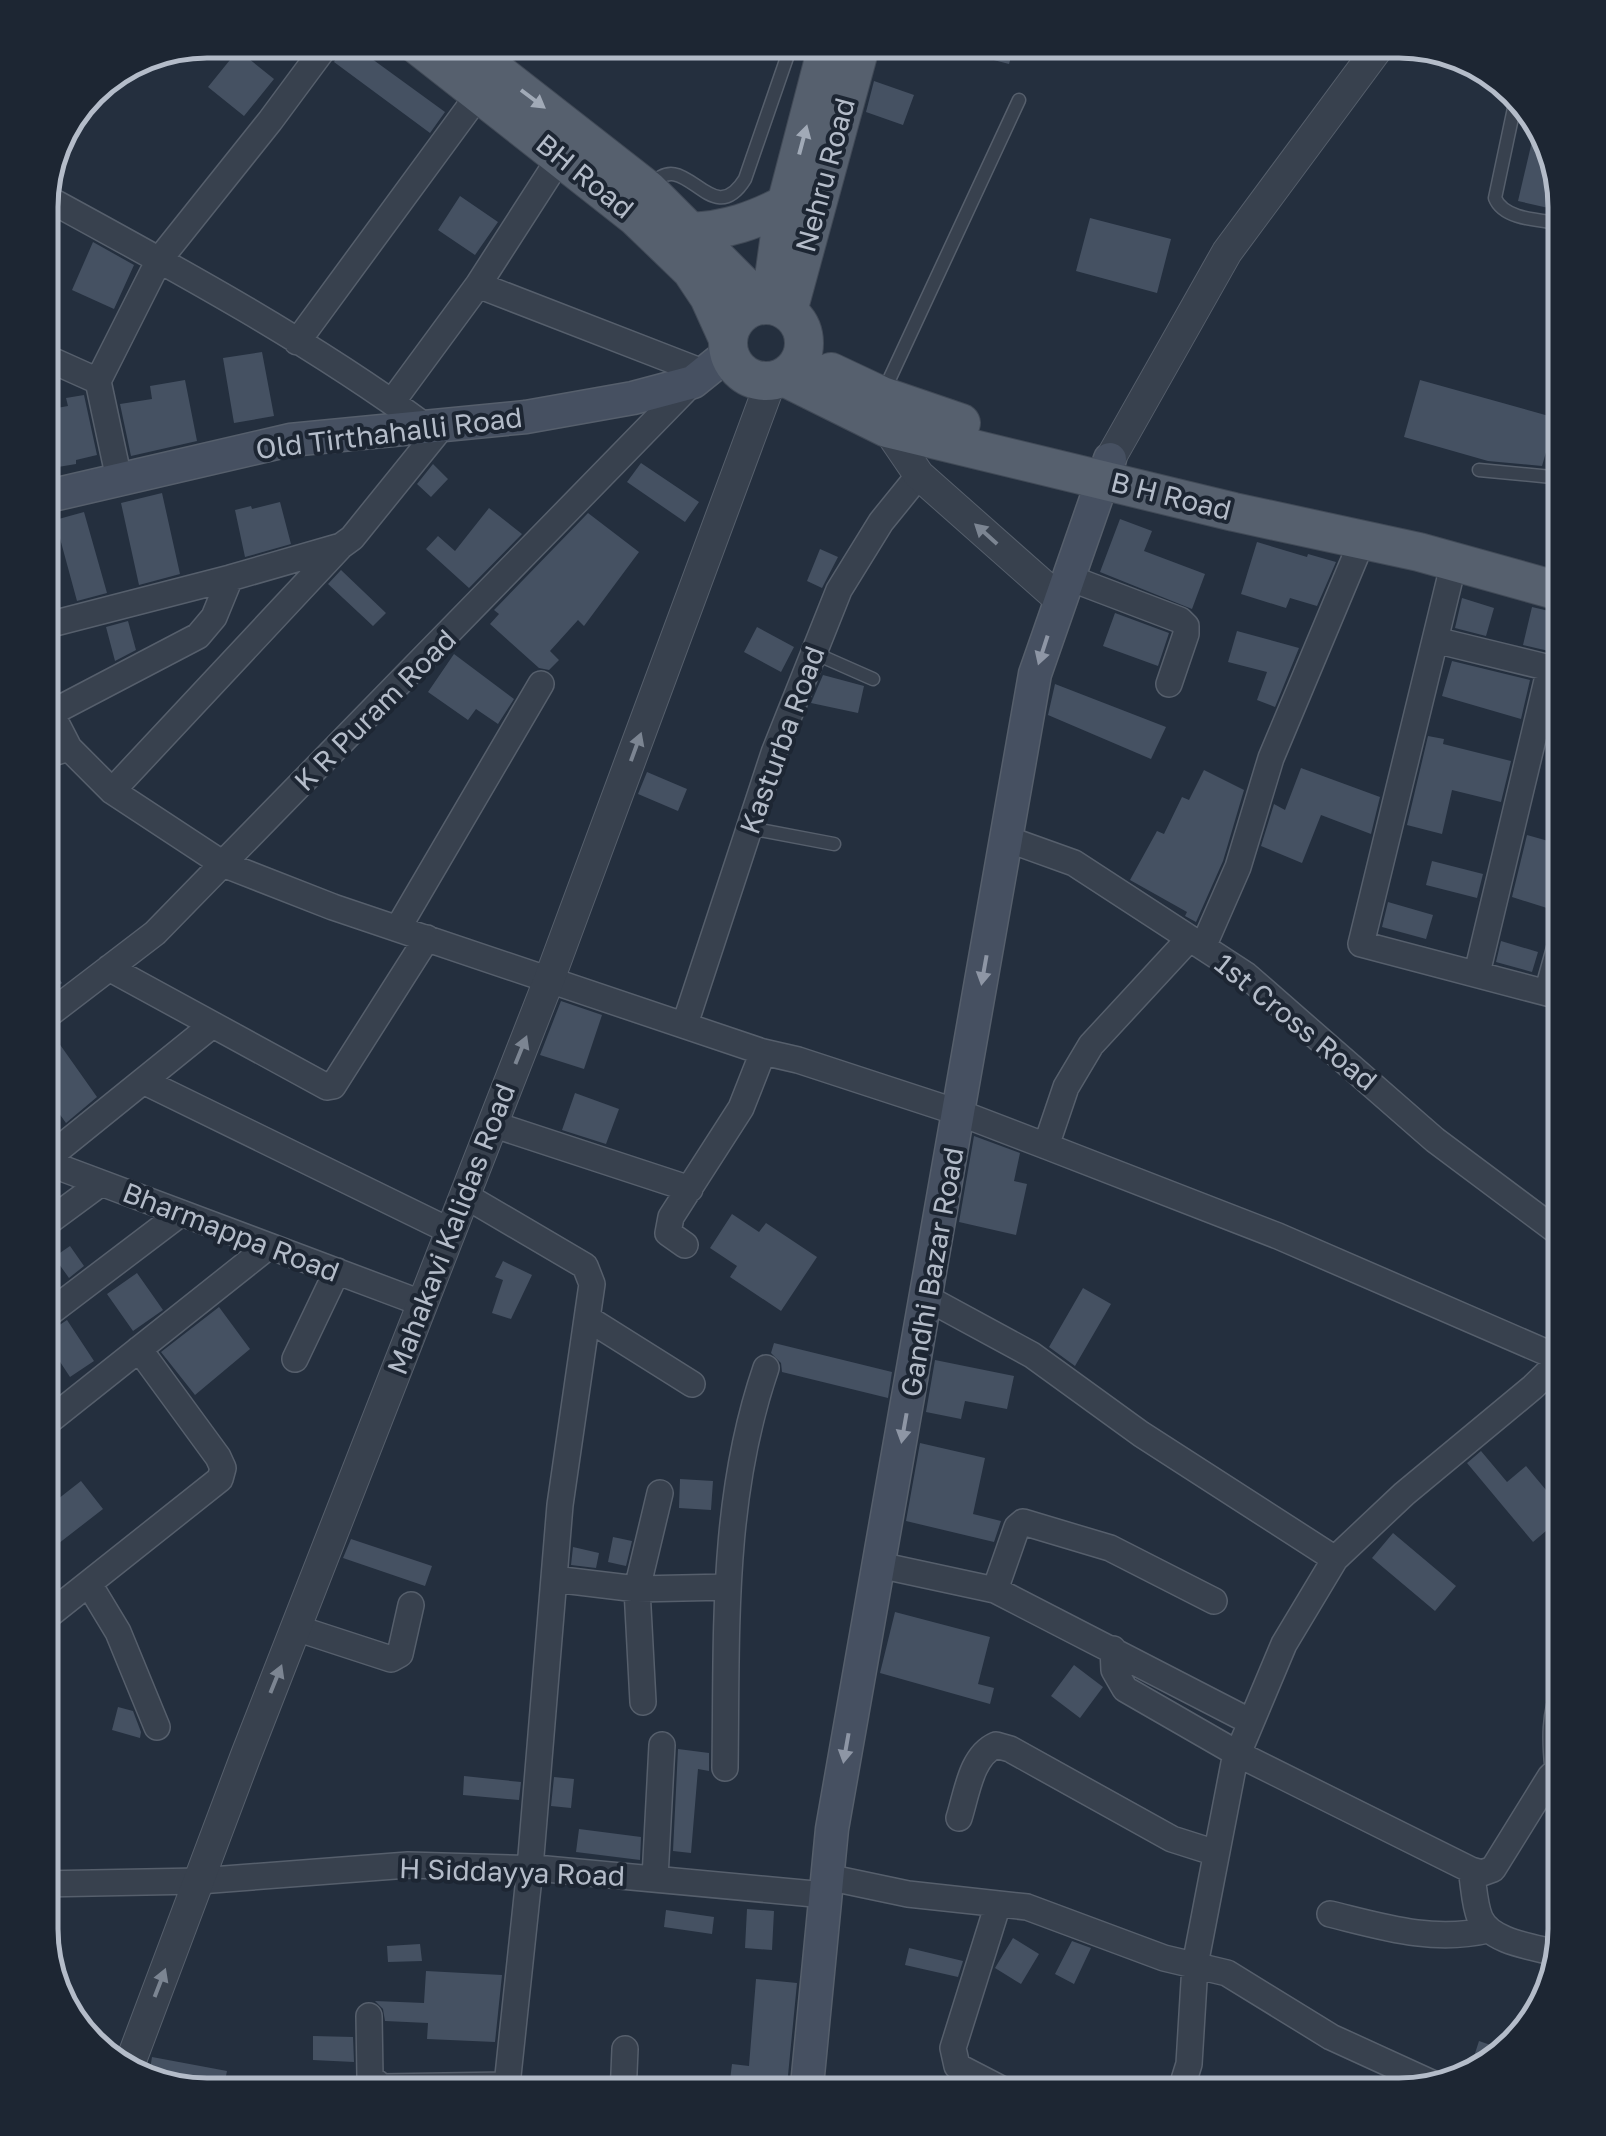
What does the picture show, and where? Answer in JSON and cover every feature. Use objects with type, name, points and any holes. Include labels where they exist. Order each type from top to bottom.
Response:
[{"type":"main road","name":"Nehru Road","points":[[773,306],[786,204],[824,58]]},
{"type":"main road","name":"Nehru Road","points":[[773,306],[856,58]]},
{"type":"main road","name":"BH Road","points":[[477,61],[562,156],[636,217],[691,270],[710,296],[714,362]]},
{"type":"main road","name":"BH Road","points":[[477,61],[648,190],[773,306]]},
{"type":"main road","points":[[690,232],[726,230],[786,204]]},
{"type":"main road","points":[[786,372],[803,331],[773,306],[739,315],[714,362],[745,374],[786,372],[884,412],[942,419],[1106,469],[1425,530],[1548,563]]},
{"type":"main road","name":"Old Tirthahalli Road","points":[[58,494],[290,440],[562,411],[633,398],[714,362]]},
{"type":"main road","name":"B H Road","points":[[1106,469],[1548,588]]},
{"type":"main road","name":"Gandhi Bazar Road","points":[[808,2078],[832,1829],[1035,674],[1106,469]]},
{"type":"street","points":[[118,480],[98,381],[159,260],[317,58]]},
{"type":"street","points":[[1106,469],[1227,252],[1371,58]]},
{"type":"street","points":[[296,342],[477,61]]},
{"type":"street","points":[[392,402],[478,284],[562,156]]},
{"type":"street","points":[[58,205],[159,260],[434,425],[352,538],[340,546],[112,791]]},
{"type":"street","points":[[478,284],[714,362]]},
{"type":"street","name":"K R Puram Road","points":[[58,1008],[155,933],[714,362]]},
{"type":"street","points":[[58,363],[98,381]]},
{"type":"street","name":"Mahakavi Kalidas Road","points":[[132,2058],[786,372]]},
{"type":"street","points":[[884,412],[919,475],[1063,588],[1180,620],[1186,626],[1186,634],[1169,684]]},
{"type":"street","name":"Kasturba Road","points":[[685,1024],[774,753],[839,590],[881,522],[919,475]]},
{"type":"street","points":[[1046,1146],[1066,1086],[1091,1045],[1134,994],[1196,943],[1238,867],[1271,758],[1362,541]]},
{"type":"street","points":[[58,622],[340,546]]},
{"type":"street","points":[[1454,562],[1361,944],[1548,993]]},
{"type":"street","points":[[58,709],[198,636],[214,617],[230,578]]},
{"type":"street","points":[[1435,640],[1548,668]]},
{"type":"street","points":[[398,928],[541,684]]},
{"type":"street","points":[[1476,973],[1548,707]]},
{"type":"street","points":[[58,726],[69,748],[112,791],[223,864],[333,908],[763,1052],[960,1113],[1278,1236],[1548,1352]]},
{"type":"street","points":[[58,752],[69,748]]},
{"type":"street","name":"1st Cross Road","points":[[1006,839],[1074,863],[1246,975],[1436,1140],[1548,1224]]},
{"type":"street","points":[[109,968],[330,1087],[427,938]]},
{"type":"street","points":[[57,1148],[212,1026]]},
{"type":"street","points":[[686,1245],[667,1227],[742,1108],[763,1052]]},
{"type":"street","points":[[144,1081],[450,1231]]},
{"type":"street","points":[[492,1124],[690,1188]]},
{"type":"street","name":"Bharmappa Road","points":[[57,1166],[422,1303]]},
{"type":"street","points":[[57,1215],[101,1183]]},
{"type":"street","points":[[464,1194],[585,1266],[592,1284],[560,1505],[509,2078]]},
{"type":"street","points":[[57,1307],[181,1213]]},
{"type":"street","points":[[57,1414],[269,1246]]},
{"type":"street","points":[[295,1358],[337,1272]]},
{"type":"street","points":[[927,1298],[1032,1355],[1141,1434],[1335,1560]]},
{"type":"street","points":[[588,1318],[692,1384]]},
{"type":"street","points":[[57,1609],[220,1480],[223,1468],[139,1349]]},
{"type":"street","points":[[725,1768],[728,1587],[739,1464],[766,1368]]},
{"type":"street","points":[[1184,2078],[1195,1965],[1238,1754],[1284,1644],[1335,1560],[1404,1494],[1548,1373]]},
{"type":"street","points":[[643,1702],[638,1589],[660,1493]]},
{"type":"street","points":[[995,1590],[1017,1527],[1023,1522],[1110,1548],[1214,1601]]},
{"type":"street","points":[[879,1565],[995,1590],[1251,1722]]},
{"type":"street","points":[[554,1579],[638,1589],[728,1587]]},
{"type":"street","points":[[89,1584],[118,1632],[156,1727]]},
{"type":"street","points":[[296,1628],[391,1659],[400,1654],[412,1606]]},
{"type":"street","points":[[1113,1649],[1114,1670],[1125,1690],[1238,1754],[1472,1870],[1482,1873],[1493,1868],[1548,1789]]},
{"type":"street","points":[[958,1818],[978,1758],[996,1744],[1172,1839],[1216,1854]]},
{"type":"street","points":[[655,1878],[662,1745]]},
{"type":"street","name":"H Siddayya Road","points":[[57,1884],[199,1881],[408,1865],[530,1868],[826,1886],[1027,1907],[1164,1958],[1228,1973],[1331,2037],[1419,2077]]},
{"type":"street","points":[[1472,1870],[1480,1917],[1488,1930],[1547,1950]]},
{"type":"street","points":[[981,2078],[957,2066],[953,2048],[998,1904]]},
{"type":"street","points":[[1330,1914],[1434,1936],[1464,1936],[1488,1930]]},
{"type":"street","points":[[369,2016],[371,2078]]},
{"type":"street","points":[[624,2078],[625,2049]]},
{"type":"lane","points":[[648,190],[660,174],[668,171],[716,197],[727,198],[738,190],[745,180],[786,58]]},
{"type":"lane","points":[[884,412],[1018,100]]},
{"type":"lane","points":[[1513,112],[1495,198],[1497,206],[1506,212],[1548,220]]},
{"type":"lane","points":[[1479,470],[1548,477]]},
{"type":"lane","points":[[814,653],[872,679]]},
{"type":"lane","points":[[750,828],[834,844]]},
{"type":"building","points":[[232,58],[248,58],[274,79],[244,116],[208,87]]},
{"type":"building","points":[[336,58],[371,58],[445,112],[430,133],[334,62]]},
{"type":"building","points":[[986,58],[1011,58],[1009,64]]},
{"type":"building","points":[[874,81],[914,95],[903,125],[866,112]]},
{"type":"building","points":[[1532,140],[1541,159],[1548,208],[1518,201]]},
{"type":"building","points":[[460,196],[498,222],[475,255],[438,230]]},
{"type":"building","points":[[1090,218],[1171,239],[1157,293],[1076,271]]},
{"type":"building","points":[[93,242],[134,265],[114,309],[72,290]]},
{"type":"building","points":[[262,352],[274,416],[234,423],[223,358]]},
{"type":"building","points":[[185,380],[197,441],[131,456],[120,404],[152,399],[150,386]]},
{"type":"building","points":[[1420,380],[1548,416],[1548,445],[1542,466],[1488,461],[1404,437]]},
{"type":"building","points":[[84,395],[97,455],[58,467],[58,408],[68,406],[66,398]]},
{"type":"building","points":[[641,463],[699,502],[685,522],[627,482]]},
{"type":"building","points":[[433,464],[448,479],[431,497],[417,484]]},
{"type":"building","points":[[162,493],[180,574],[139,585],[121,503]]},
{"type":"building","points":[[280,502],[291,544],[245,557],[235,510]]},
{"type":"building","points":[[489,508],[522,534],[469,588],[426,549],[438,536],[455,551]]},
{"type":"building","points":[[84,512],[107,593],[77,601],[58,519]]},
{"type":"building","points":[[588,513],[639,552],[584,626],[578,620],[550,651],[559,660],[549,670],[539,668],[490,624],[499,614],[494,610]]},
{"type":"building","points":[[1120,519],[1152,531],[1144,551],[1205,574],[1192,609],[1100,572]]},
{"type":"building","points":[[1257,542],[1336,562],[1317,606],[1290,598],[1286,608],[1241,594]]},
{"type":"building","points":[[820,549],[838,557],[822,588],[807,581]]},
{"type":"building","points":[[341,570],[386,613],[373,626],[328,584]]},
{"type":"building","points":[[1462,598],[1494,608],[1486,636],[1455,628]]},
{"type":"building","points":[[1532,607],[1548,611],[1548,651],[1523,645]]},
{"type":"building","points":[[1115,613],[1169,633],[1158,666],[1103,646]]},
{"type":"building","points":[[128,621],[136,650],[115,661],[106,627]]},
{"type":"building","points":[[757,627],[794,647],[781,672],[744,652]]},
{"type":"building","points":[[1237,631],[1299,648],[1275,707],[1257,700],[1267,672],[1228,662]]},
{"type":"building","points":[[454,654],[514,699],[498,724],[476,709],[468,720],[428,692]]},
{"type":"building","points":[[1452,661],[1530,680],[1521,719],[1442,696]]},
{"type":"building","points":[[823,675],[864,686],[858,713],[811,703]]},
{"type":"building","points":[[1055,684],[1166,727],[1151,759],[1048,715]]},
{"type":"building","points":[[1428,736],[1444,739],[1443,744],[1511,761],[1501,802],[1452,790],[1442,834],[1407,825]]},
{"type":"building","points":[[1301,768],[1380,797],[1371,834],[1321,815],[1302,863],[1261,846],[1274,804],[1285,810]]},
{"type":"building","points":[[1204,770],[1244,790],[1223,861],[1196,922],[1185,916],[1187,912],[1130,880],[1157,831],[1164,834],[1182,797],[1189,800]]},
{"type":"building","points":[[647,772],[687,789],[678,811],[638,794]]},
{"type":"building","points":[[1527,835],[1548,841],[1548,908],[1512,897]]},
{"type":"building","points":[[1432,861],[1483,874],[1477,898],[1426,885]]},
{"type":"building","points":[[1388,902],[1433,915],[1426,939],[1382,927]]},
{"type":"building","points":[[1501,941],[1538,952],[1532,972],[1496,962]]},
{"type":"building","points":[[561,1001],[602,1015],[584,1069],[540,1055]]},
{"type":"building","points":[[58,1041],[97,1097],[66,1123],[57,1111]]},
{"type":"building","points":[[575,1093],[619,1109],[606,1144],[562,1130]]},
{"type":"building","points":[[974,1136],[1020,1153],[1014,1181],[1027,1184],[1016,1235],[959,1222]]},
{"type":"building","points":[[732,1214],[759,1232],[766,1223],[817,1257],[781,1311],[730,1277],[737,1266],[710,1248]]},
{"type":"building","points":[[70,1246],[84,1266],[69,1278],[57,1262],[57,1255]]},
{"type":"building","points":[[503,1261],[532,1275],[511,1319],[492,1313],[503,1280],[495,1277]]},
{"type":"building","points":[[137,1273],[163,1310],[133,1331],[107,1294]]},
{"type":"building","points":[[1083,1288],[1111,1304],[1075,1366],[1049,1347]]},
{"type":"building","points":[[219,1307],[250,1349],[195,1395],[161,1352]]},
{"type":"building","points":[[67,1320],[94,1361],[70,1377],[57,1358],[57,1326]]},
{"type":"building","points":[[774,1343],[892,1372],[888,1398],[782,1372],[781,1363],[771,1353]]},
{"type":"building","points":[[935,1360],[1014,1376],[1007,1409],[965,1401],[961,1419],[926,1412]]},
{"type":"building","points":[[920,1443],[985,1458],[973,1514],[1001,1521],[994,1542],[906,1521]]},
{"type":"building","points":[[1481,1451],[1507,1482],[1526,1466],[1548,1492],[1548,1529],[1533,1542],[1467,1463]]},
{"type":"building","points":[[680,1479],[713,1481],[711,1510],[679,1508]]},
{"type":"building","points":[[81,1481],[103,1509],[57,1545],[57,1500]]},
{"type":"building","points":[[1393,1533],[1456,1586],[1435,1611],[1372,1558]]},
{"type":"building","points":[[613,1537],[632,1541],[626,1566],[608,1562]]},
{"type":"building","points":[[351,1539],[432,1566],[425,1586],[343,1558]]},
{"type":"building","points":[[573,1547],[599,1553],[596,1568],[571,1565]]},
{"type":"building","points":[[895,1612],[990,1637],[978,1684],[994,1688],[990,1704],[880,1673]]},
{"type":"building","points":[[1074,1665],[1103,1687],[1080,1718],[1051,1696]]},
{"type":"building","points":[[118,1707],[133,1711],[140,1738],[112,1730]]},
{"type":"building","points":[[678,1749],[709,1753],[709,1771],[698,1769],[691,1853],[673,1851]]},
{"type":"building","points":[[464,1776],[521,1782],[519,1800],[463,1795]]},
{"type":"building","points":[[554,1777],[574,1779],[571,1808],[551,1806]]},
{"type":"building","points":[[579,1829],[641,1837],[640,1860],[576,1852]]},
{"type":"building","points":[[747,1909],[774,1911],[772,1950],[745,1948]]},
{"type":"building","points":[[666,1910],[714,1917],[712,1934],[664,1927]]},
{"type":"building","points":[[1013,1938],[1039,1954],[1021,1984],[995,1968]]},
{"type":"building","points":[[1072,1941],[1091,1948],[1074,1984],[1055,1974]]},
{"type":"building","points":[[420,1944],[422,1961],[388,1962],[387,1946]]},
{"type":"building","points":[[909,1948],[963,1961],[958,1977],[905,1965]]},
{"type":"building","points":[[426,1971],[502,1975],[495,2042],[427,2039],[428,2023],[385,2021],[383,2009],[375,2001],[424,2003]]},
{"type":"building","points":[[756,1979],[797,1983],[788,2078],[730,2078],[732,2064],[749,2066]]},
{"type":"building","points":[[313,2036],[353,2037],[354,2062],[313,2060]]},
{"type":"building","points":[[1479,2041],[1492,2045],[1482,2053],[1474,2058]]},
{"type":"building","points":[[152,2057],[227,2071],[226,2078],[187,2077],[150,2066]]}]
